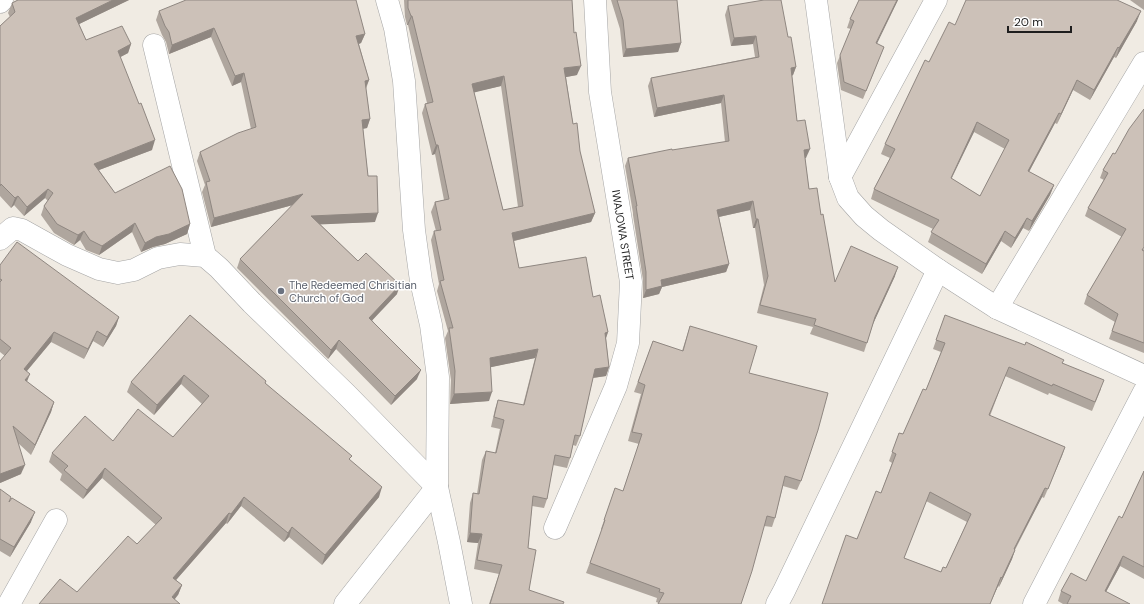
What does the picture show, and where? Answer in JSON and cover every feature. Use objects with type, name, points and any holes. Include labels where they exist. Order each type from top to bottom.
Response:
[{"type":"street","points":[[387,0],[395,28],[404,81],[414,230],[421,281],[438,377],[437,487],[461,604]]},
{"type":"street","name":"IWAJOWA STREET","points":[[555,528],[616,386],[628,343],[631,282],[600,92],[595,0]]},
{"type":"street","points":[[816,0],[840,177],[848,198],[864,216],[881,230],[938,270],[997,308],[1144,376]]},
{"type":"street","points":[[840,177],[936,0]]},
{"type":"street","points":[[154,45],[205,256],[219,268],[347,395],[437,487]]},
{"type":"street","points":[[997,308],[1144,63]]},
{"type":"street","points":[[0,239],[13,228],[22,230],[67,256],[99,269],[118,273],[134,270],[158,258],[180,254],[205,256]]},
{"type":"street","points":[[777,604],[938,270]]},
{"type":"street","points":[[1034,604],[1144,392]]},
{"type":"street","points":[[345,604],[437,487]]},
{"type":"street","points":[[9,604],[56,520]]},
{"type":"building","points":[[18,0],[113,0],[76,18],[86,40],[122,26],[131,44],[118,51],[139,104],[141,103],[155,140],[94,164],[115,193],[170,166],[182,189],[190,224],[169,234],[156,237],[145,243],[135,223],[102,246],[90,240],[84,231],[78,235],[57,224],[44,206],[53,193],[48,189],[27,207],[18,196],[15,198],[1,184],[0,186],[0,26],[15,12],[12,3]]},
{"type":"building","points":[[186,0],[356,0],[365,34],[356,36],[369,80],[365,81],[370,119],[362,120],[368,176],[377,176],[378,213],[311,216],[358,261],[366,253],[400,285],[369,318],[421,370],[395,396],[339,340],[331,350],[240,259],[303,194],[214,218],[206,182],[210,181],[200,152],[238,133],[256,127],[244,73],[235,76],[214,28],[172,45],[169,32],[159,11]]},
{"type":"building","points":[[408,0],[572,0],[574,33],[576,32],[581,66],[564,68],[573,124],[577,123],[580,151],[595,213],[512,233],[519,268],[586,257],[593,297],[600,295],[608,332],[605,333],[609,367],[595,369],[580,436],[575,435],[570,458],[555,455],[547,499],[533,496],[528,548],[536,550],[529,590],[564,602],[563,604],[490,604],[502,565],[477,560],[482,534],[470,533],[473,493],[479,494],[486,451],[496,453],[504,420],[494,417],[498,400],[524,405],[538,349],[490,358],[492,392],[454,394],[455,371],[449,328],[453,328],[440,281],[444,280],[434,231],[441,230],[435,202],[449,199],[438,145],[436,145],[425,104],[433,102],[412,16],[408,8]],"holes":[[[504,76],[523,206],[503,210],[472,84]]]},
{"type":"building","points":[[617,0],[677,0],[681,43],[626,49],[623,20]]},
{"type":"building","points":[[764,0],[781,0],[788,37],[791,37],[796,67],[791,68],[797,121],[805,120],[810,149],[804,150],[809,189],[817,188],[835,282],[851,246],[898,267],[875,317],[867,343],[814,325],[816,319],[760,305],[768,276],[758,219],[756,219],[753,201],[717,210],[729,264],[661,280],[662,286],[646,290],[646,272],[637,206],[628,158],[672,149],[729,141],[724,95],[657,108],[651,78],[759,57],[756,36],[734,38],[728,6]]},
{"type":"building","points":[[859,0],[897,0],[876,43],[884,47],[866,91],[844,82],[840,55],[854,21],[850,19]]},
{"type":"building","points":[[966,0],[1117,0],[1141,11],[1119,48],[1118,47],[1094,90],[1077,80],[1061,114],[1059,113],[1028,171],[1054,185],[1032,221],[1027,218],[1015,238],[1005,231],[986,264],[931,232],[939,220],[874,189],[895,149],[885,144],[925,60],[929,62],[949,22],[955,25]],"holes":[[[977,122],[1009,140],[980,196],[951,178]]]},
{"type":"building","points":[[1144,109],[1144,247],[1142,250],[1144,251],[1144,343],[1112,331],[1118,314],[1087,295],[1126,229],[1088,208],[1108,173],[1103,170],[1113,153],[1115,154],[1129,129]]},
{"type":"building","points":[[17,242],[119,317],[107,337],[97,331],[88,349],[54,332],[24,369],[30,374],[25,380],[54,402],[35,445],[13,426],[25,465],[0,474],[0,361],[11,348],[0,339],[0,282],[2,280],[0,279],[0,265]]},
{"type":"building","points":[[190,315],[266,381],[265,383],[352,456],[349,459],[382,487],[325,555],[292,527],[288,533],[244,497],[231,514],[229,513],[173,578],[182,585],[172,597],[180,604],[39,604],[60,579],[77,592],[128,536],[137,544],[162,518],[105,468],[87,490],[64,470],[68,466],[52,453],[85,416],[113,441],[138,409],[173,437],[209,396],[184,375],[157,405],[131,382]]},
{"type":"building","points":[[945,315],[1025,345],[1026,342],[1064,360],[1062,363],[1104,380],[1095,402],[1053,384],[1052,386],[1009,367],[989,415],[1065,447],[1048,489],[1045,488],[1014,549],[1015,550],[1002,578],[1001,577],[990,604],[822,604],[846,535],[857,539],[876,491],[881,493],[896,454],[892,452],[899,433],[903,434],[923,389],[926,390],[945,343],[936,340]],"holes":[[[930,492],[971,514],[946,568],[943,567],[941,572],[904,558]]]},
{"type":"building","points":[[690,326],[757,346],[749,373],[828,393],[818,430],[801,481],[785,476],[775,518],[767,516],[741,604],[658,604],[664,593],[659,592],[660,589],[590,563],[615,488],[623,491],[642,434],[632,432],[645,385],[638,382],[653,341],[683,351]]},
{"type":"building","points":[[1144,471],[1144,567],[1123,556],[1105,591],[1130,604],[1067,604],[1071,596],[1061,591],[1071,573],[1086,581],[1119,516],[1122,518]]},
{"type":"building","points":[[0,489],[11,497],[9,502],[12,498],[35,512],[14,547],[0,539]]},
{"type":"place","name":"The Redeemed Chrisitian Church of God","points":[[281,291]]}]
